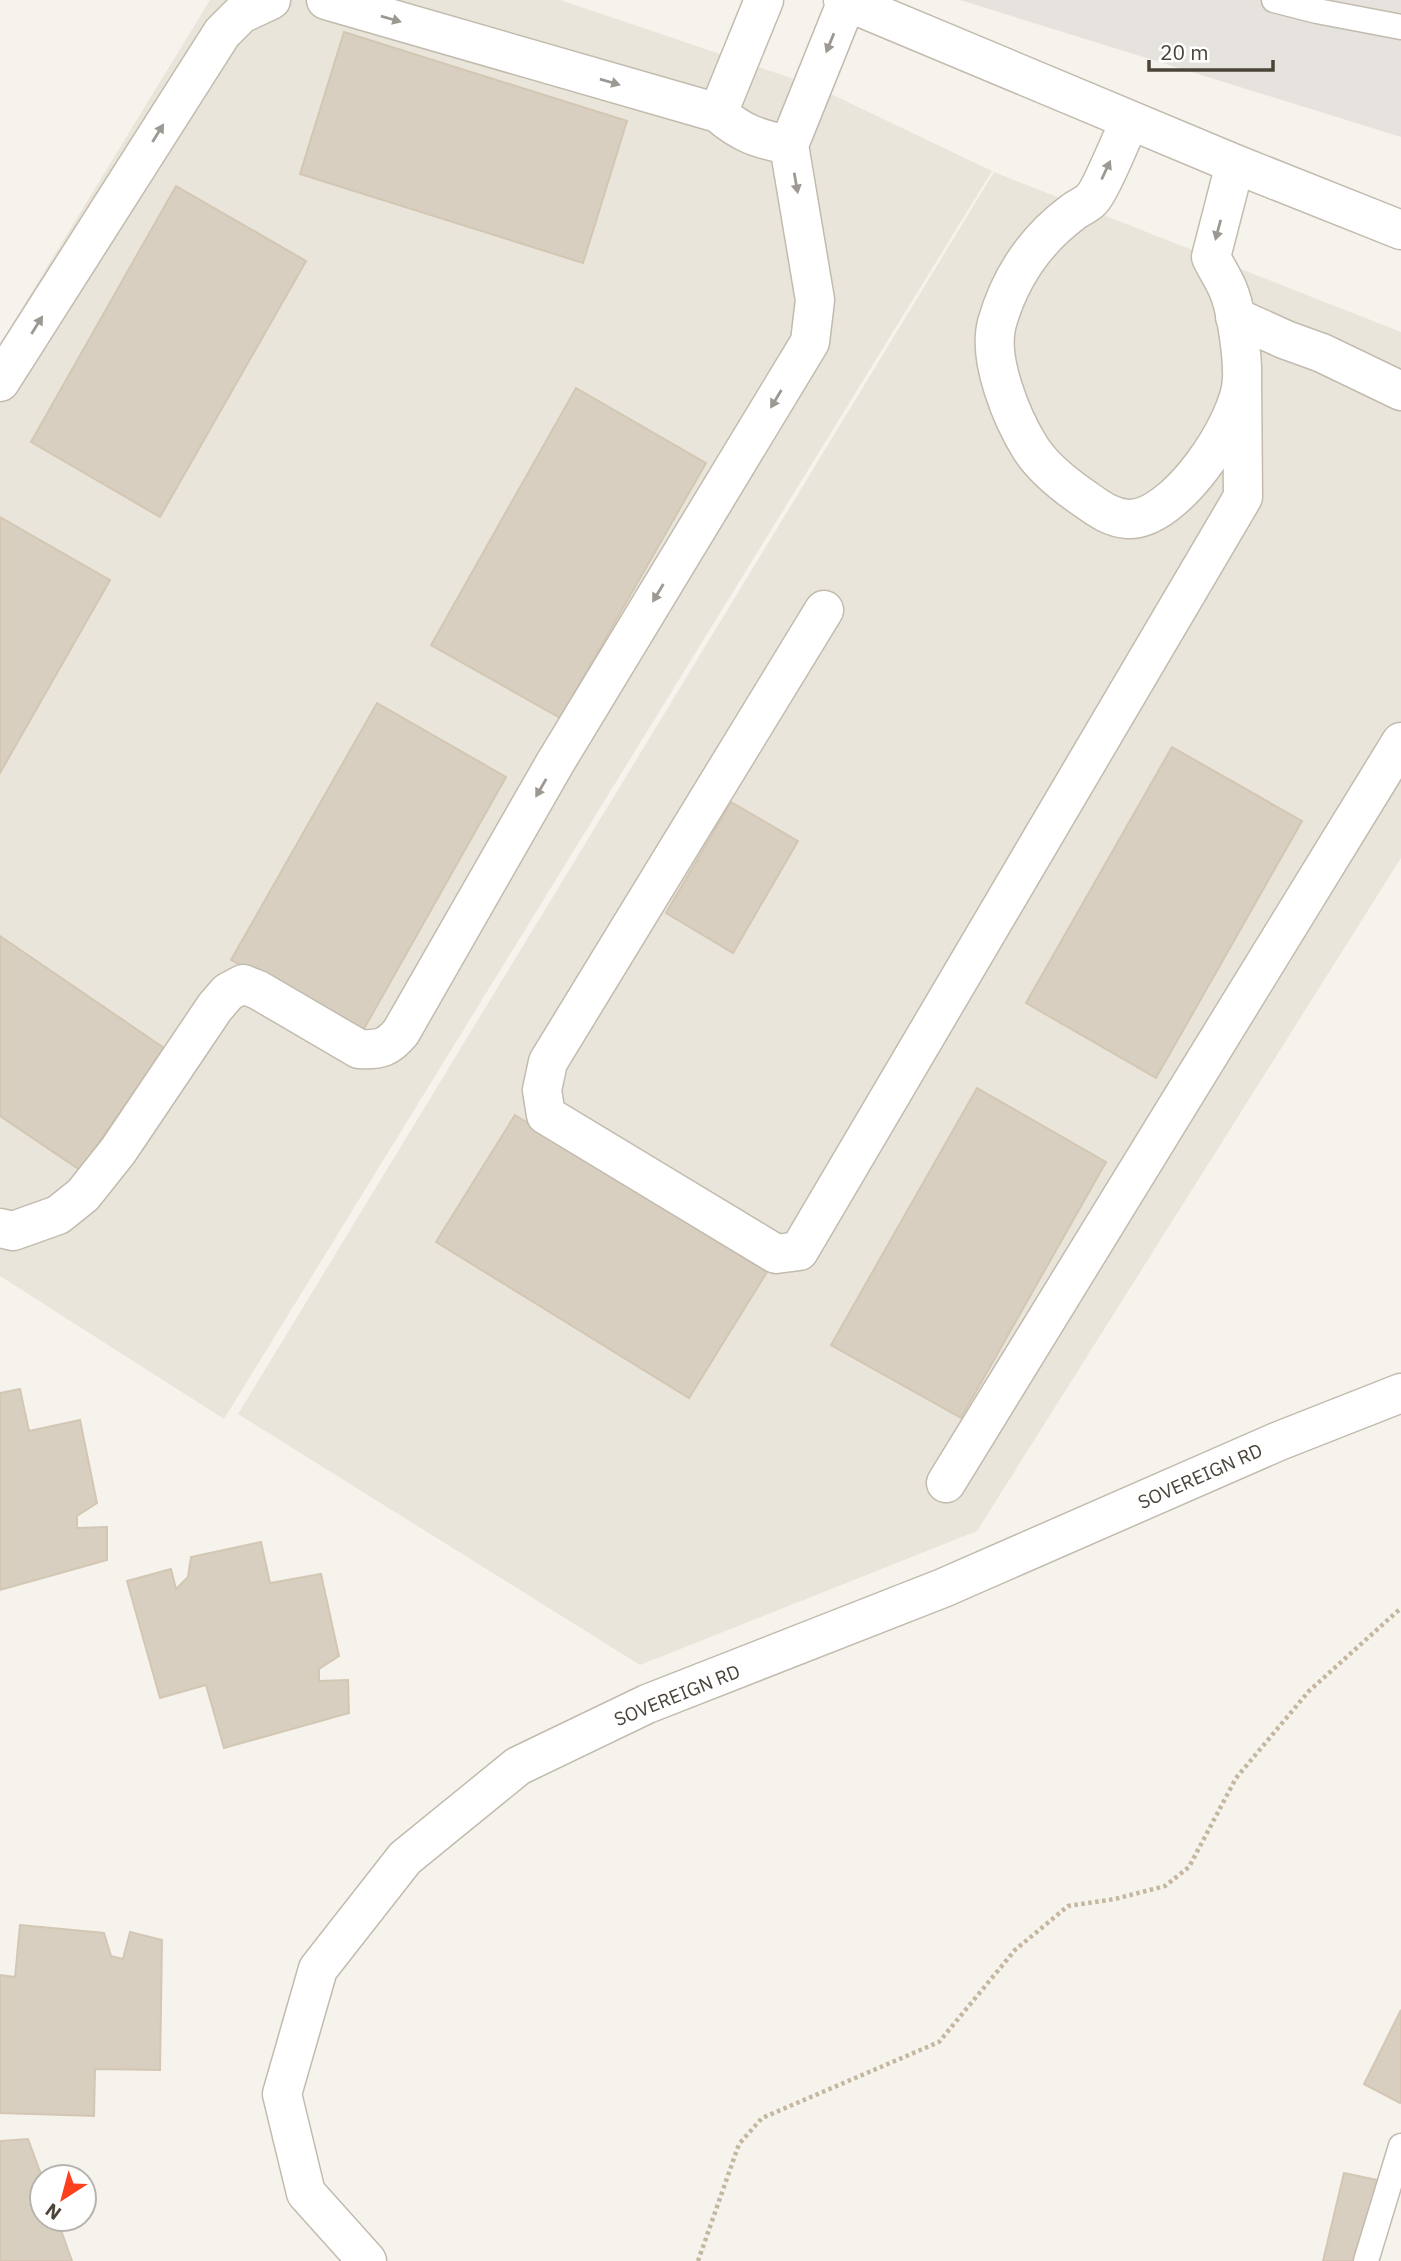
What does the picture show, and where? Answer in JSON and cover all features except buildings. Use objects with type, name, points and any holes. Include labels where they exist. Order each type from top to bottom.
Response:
[{"type":"street","points":[[0,382],[222,33],[241,14],[271,0]]},
{"type":"street","points":[[326,0],[718,113],[735,128],[748,134],[789,145]]},
{"type":"street","points":[[718,113],[764,0]]},
{"type":"street","points":[[0,1228],[13,1231],[58,1214],[83,1195],[118,1151],[215,1007],[228,992],[243,984],[359,1049],[377,1050],[392,1043],[401,1031],[555,763],[810,342],[815,300],[789,145],[845,1],[1235,164],[1401,230]]},
{"type":"street","points":[[1130,120],[1092,199],[1032,248],[1017,271],[996,327],[996,354],[1006,400],[1032,451],[1064,484],[1106,514],[1129,519],[1158,510],[1189,483],[1214,449],[1233,414],[1242,381]]},
{"type":"street","points":[[824,610],[548,1062],[542,1090],[547,1115],[776,1254],[799,1251],[1243,498],[1242,381],[1235,317],[1230,295],[1211,257],[1235,164]]},
{"type":"street","points":[[1235,317],[1322,353],[1401,391]]},
{"type":"street","points":[[946,1483],[1401,741]]},
{"type":"street","name":"SOVEREIGN RD","points":[[367,2261],[306,2193],[282,2094],[318,1969],[405,1858],[518,1766],[647,1704],[943,1588],[1279,1441],[1401,1393]]},
{"type":"lane","points":[[1274,0],[1401,27]]},
{"type":"lane","points":[[1366,2261],[1401,2146]]},
{"type":"path","points":[[698,2261],[739,2144],[762,2119],[939,2042],[1014,1950],[1068,1906],[1115,1899],[1165,1886],[1189,1867],[1237,1778],[1309,1691],[1401,1608]]},
{"type":"shaded area","points":[[210,0],[560,0],[812,85],[992,171],[224,1419],[0,1276],[0,344]]},
{"type":"shaded area","points":[[960,0],[1401,0],[1401,137]]},
{"type":"shaded area","points":[[994,172],[1401,332],[1401,858],[977,1531],[640,1665],[238,1414]]}]
